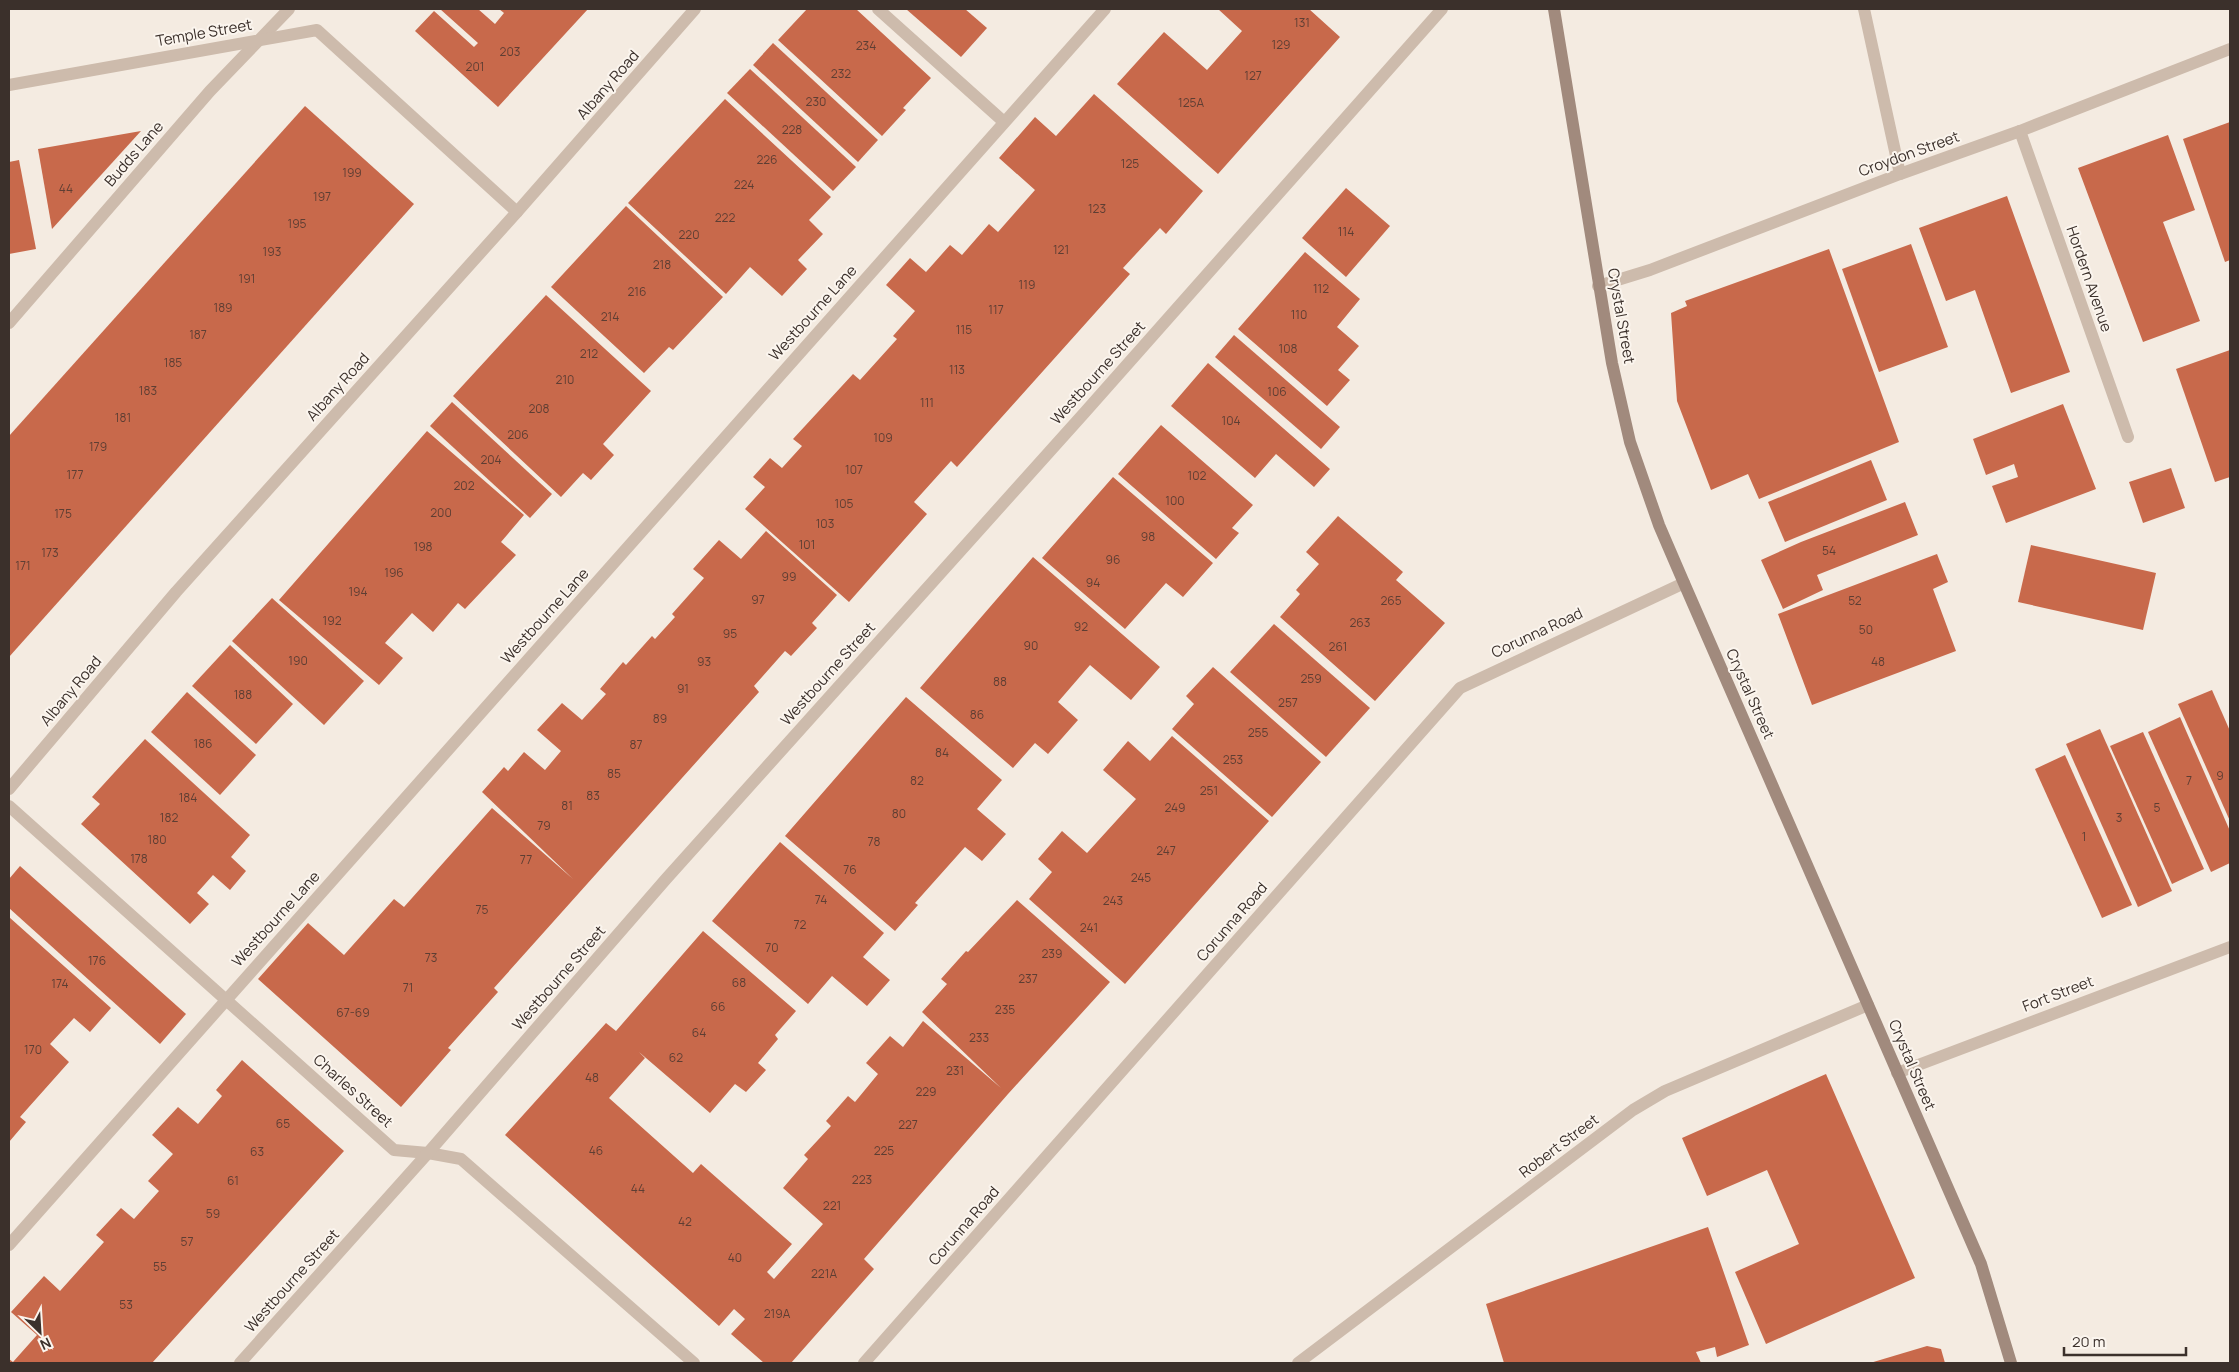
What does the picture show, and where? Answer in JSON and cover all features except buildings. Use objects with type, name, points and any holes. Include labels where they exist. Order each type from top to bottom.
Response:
[{"type":"main road","name":"Crystal Street","points":[[1554,9],[1598,286],[1612,363],[1630,442],[1660,525],[1684,583],[1981,1264],[2011,1363]]},
{"type":"street","name":"Budds Lane","points":[[9,323],[210,91],[289,9]]},
{"type":"street","name":"Albany Road","points":[[9,789],[176,592],[517,212],[695,9]]},
{"type":"street","points":[[878,9],[1004,122]]},
{"type":"street","name":"Westbourne Lane","points":[[9,1245],[1105,9]]},
{"type":"street","name":"Westbourne Street","points":[[240,1363],[428,1153],[666,879],[1086,412],[1442,9]]},
{"type":"street","points":[[1864,9],[1900,174]]},
{"type":"street","name":"Temple Street","points":[[9,84],[317,30],[517,212]]},
{"type":"street","name":"Croydon Street","points":[[1598,286],[1650,270],[1900,174],[2020,131],[2230,49]]},
{"type":"street","name":"Hordern Avenue","points":[[2020,131],[2128,437]]},
{"type":"street","name":"Corunna Road","points":[[864,1363],[1460,688],[1684,583]]},
{"type":"street","name":"Charles Street","points":[[9,806],[394,1150],[428,1153],[460,1159],[694,1363]]},
{"type":"street","name":"Fort Street","points":[[1897,1073],[2230,947]]},
{"type":"street","name":"Robert Street","points":[[1298,1363],[1633,1110],[1665,1091],[1868,1004]]}]
